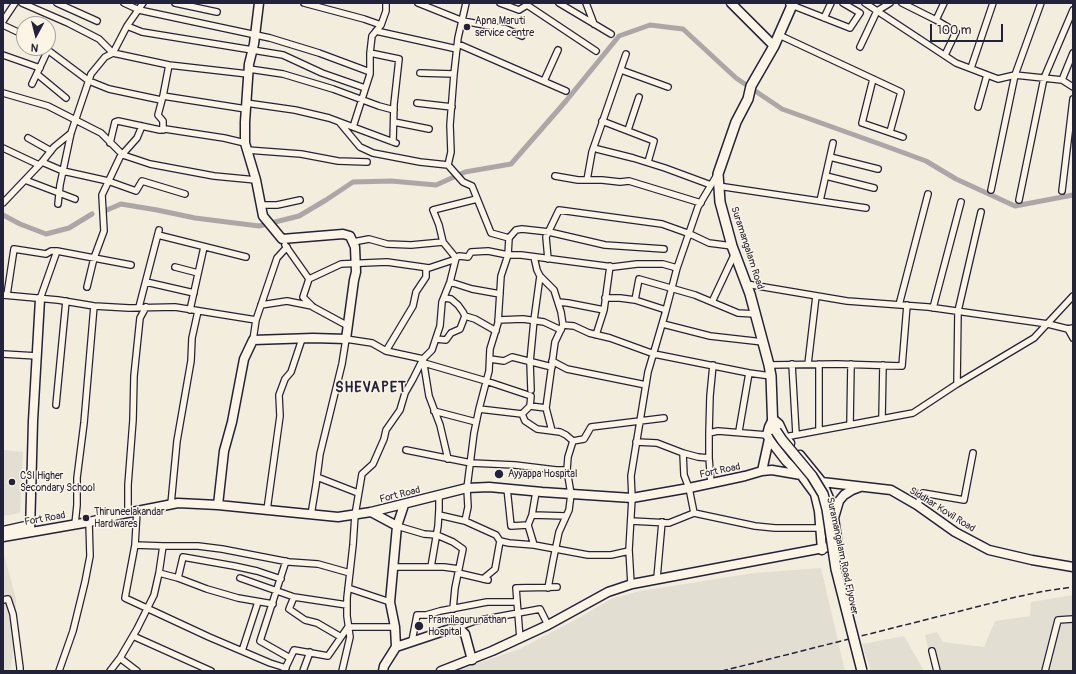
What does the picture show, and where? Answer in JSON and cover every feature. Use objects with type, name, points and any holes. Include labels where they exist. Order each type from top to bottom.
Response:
[{"type":"main road","name":"Suramangalam Road","points":[[773,419],[769,365],[746,284],[715,186],[736,122],[748,99],[751,86],[774,46],[791,4]]},
{"type":"main road","name":"Suramangalam Road Flyover","points":[[771,434],[773,419]]},
{"type":"main road","name":"Suramangalam Road Flyover","points":[[771,434],[808,478],[819,496],[823,510],[832,570],[858,671]]},
{"type":"main road","name":"Suramangalam Road Flyover","points":[[771,434],[782,440],[812,476],[823,494],[827,509],[836,569],[862,671]]},
{"type":"street","points":[[3,21],[16,3]]},
{"type":"street","points":[[24,3],[99,39],[112,53],[168,65],[283,74],[334,88],[379,106],[394,110]]},
{"type":"street","points":[[57,3],[97,21]]},
{"type":"street","points":[[124,3],[139,10],[255,34],[318,53],[370,72]]},
{"type":"street","points":[[58,204],[71,133],[91,74],[105,57],[112,53],[127,26],[143,3]]},
{"type":"street","points":[[175,3],[216,12]]},
{"type":"street","points":[[259,3],[253,50],[248,71],[246,146],[256,180],[263,216],[310,278]]},
{"type":"street","points":[[304,3],[381,25]]},
{"type":"street","points":[[352,127],[370,72],[372,36],[381,25],[386,11],[386,3]]},
{"type":"street","points":[[418,3],[462,21],[506,29],[522,36]]},
{"type":"street","points":[[448,165],[451,152],[454,74],[466,3]]},
{"type":"street","points":[[500,3],[519,10],[528,4],[596,51]]},
{"type":"street","points":[[559,3],[611,34]]},
{"type":"street","points":[[586,3],[594,25]]},
{"type":"street","points":[[731,3],[774,46]]},
{"type":"street","points":[[824,18],[831,3]]},
{"type":"street","points":[[791,4],[850,28],[860,13],[843,3]]},
{"type":"street","points":[[866,3],[956,63],[998,79],[1015,75],[1044,78],[1062,80],[1073,87]]},
{"type":"street","points":[[860,47],[877,11],[890,3]]},
{"type":"street","points":[[902,3],[956,32],[945,55]]},
{"type":"street","points":[[936,20],[944,3]]},
{"type":"street","points":[[991,190],[1015,75],[1041,3]]},
{"type":"street","points":[[971,68],[991,4]]},
{"type":"street","points":[[1019,200],[1044,78],[1073,10]]},
{"type":"street","points":[[3,25],[16,31]]},
{"type":"street","points":[[127,26],[142,32],[283,55],[322,73],[365,88]]},
{"type":"street","points":[[376,31],[458,46],[566,91]]},
{"type":"street","points":[[779,35],[901,92],[890,132]]},
{"type":"street","points":[[544,81],[558,50]]},
{"type":"street","points":[[55,56],[89,81],[109,89],[162,98],[295,110],[329,118],[395,142],[394,110],[399,59],[370,53]]},
{"type":"street","points":[[1062,80],[1073,53]]},
{"type":"street","points":[[587,180],[592,152],[626,54]]},
{"type":"street","points":[[3,55],[40,68]]},
{"type":"street","points":[[32,84],[44,56]]},
{"type":"street","points":[[163,130],[163,121],[158,115],[168,65]]},
{"type":"street","points":[[621,70],[668,87]]},
{"type":"street","points":[[420,73],[454,74]]},
{"type":"street","points":[[37,74],[66,98]]},
{"type":"street","points":[[978,107],[987,75]]},
{"type":"street","points":[[872,79],[862,123],[903,137]]},
{"type":"street","points":[[3,92],[48,106],[101,133],[123,155],[150,164],[214,176],[256,180]]},
{"type":"street","points":[[628,130],[639,97]]},
{"type":"street","points":[[1062,191],[1073,99]]},
{"type":"street","points":[[417,103],[452,107]]},
{"type":"street","points":[[602,121],[654,141],[648,162]]},
{"type":"street","points":[[110,142],[115,122],[121,122],[163,130],[166,129],[224,138],[246,146],[338,161],[367,162]]},
{"type":"street","points":[[339,122],[360,147],[373,153],[420,162],[448,165],[463,182],[472,186],[491,233],[509,238]]},
{"type":"street","points":[[394,122],[429,129]]},
{"type":"street","points":[[87,287],[94,258],[104,231],[102,195],[120,157],[137,138],[142,126]]},
{"type":"street","points":[[3,203],[41,164],[51,151],[71,133]]},
{"type":"street","points":[[28,138],[51,151]]},
{"type":"street","points":[[820,201],[833,144]]},
{"type":"street","points":[[3,148],[41,164],[63,171],[108,181],[136,191],[142,181],[185,194]]},
{"type":"street","points":[[598,149],[648,162],[715,186],[866,208]]},
{"type":"street","points":[[830,157],[878,169]]},
{"type":"street","points":[[555,176],[578,180],[620,182],[629,180],[701,203]]},
{"type":"street","points":[[826,176],[874,188]]},
{"type":"street","points":[[25,180],[74,199]]},
{"type":"street","points":[[631,584],[629,551],[632,498],[631,476],[648,372],[663,324],[677,268],[701,203],[715,186]]},
{"type":"street","points":[[899,305],[928,194]]},
{"type":"street","points":[[456,258],[443,242],[439,225],[433,210],[477,199]]},
{"type":"street","points":[[261,205],[277,205],[300,200]]},
{"type":"street","points":[[933,308],[960,202]]},
{"type":"street","points":[[548,258],[546,237],[559,210],[662,224],[690,234],[709,243],[734,250],[712,302]]},
{"type":"street","points":[[957,384],[958,312],[982,212]]},
{"type":"street","points":[[465,521],[468,507],[467,488],[476,422],[484,395],[486,381],[490,372],[490,349],[498,320],[501,276],[508,255],[509,238],[516,230],[549,232],[605,245],[664,249]]},
{"type":"street","points":[[139,307],[158,232],[204,247],[246,256]]},
{"type":"street","points":[[282,240],[343,234],[350,236],[355,247],[356,272],[342,364],[320,454],[310,515]]},
{"type":"street","points":[[353,242],[369,239],[388,244],[411,245],[443,242]]},
{"type":"street","points":[[190,310],[204,247]]},
{"type":"street","points":[[218,505],[224,451],[232,422],[244,359],[253,340],[256,320],[277,258],[287,247]]},
{"type":"street","points":[[132,265],[57,251],[51,251],[46,254],[14,249],[5,295],[66,301],[94,306],[175,307],[256,320]]},
{"type":"street","points":[[3,531],[30,529],[33,421],[40,299],[57,251]]},
{"type":"street","points":[[313,307],[303,297],[310,278],[341,264],[387,262],[429,268],[459,256],[468,257],[471,252],[488,251],[508,255],[548,258],[610,266],[663,264],[677,268]]},
{"type":"street","points":[[534,257],[540,276],[554,290],[558,302],[562,328],[555,342],[546,408],[552,431]]},
{"type":"street","points":[[342,671],[350,637],[347,605],[348,588],[355,515],[362,474],[373,464],[384,439],[386,430],[400,410],[405,393],[423,361],[432,350],[440,326],[444,298],[456,258]]},
{"type":"street","points":[[596,335],[604,310],[610,266]]},
{"type":"street","points":[[175,267],[198,274]]},
{"type":"street","points":[[386,351],[413,306],[416,292],[426,277],[426,268]]},
{"type":"street","points":[[531,390],[530,362],[540,276]]},
{"type":"street","points":[[635,300],[639,279],[672,288],[738,313],[755,314]]},
{"type":"street","points":[[146,282],[194,293]]},
{"type":"street","points":[[450,282],[472,289],[500,294]]},
{"type":"street","points":[[746,284],[816,296],[933,308],[1048,324],[1070,329],[1073,338]]},
{"type":"street","points":[[808,364],[816,296]]},
{"type":"street","points":[[785,437],[913,413],[957,384],[1034,338],[1073,296]]},
{"type":"street","points":[[444,298],[452,299],[461,308],[465,316],[475,319],[496,331]]},
{"type":"street","points":[[605,298],[635,300],[666,310]]},
{"type":"street","points":[[56,405],[66,301]]},
{"type":"street","points":[[261,305],[287,301],[313,307],[348,326]]},
{"type":"street","points":[[558,302],[604,310]]},
{"type":"street","points":[[75,524],[77,506],[77,478],[84,423],[94,306]]},
{"type":"street","points":[[769,365],[851,364],[902,366],[907,306]]},
{"type":"street","points":[[128,512],[134,376],[140,318],[146,307]]},
{"type":"street","points":[[171,504],[178,441],[191,361],[192,338],[198,311]]},
{"type":"street","points":[[436,339],[446,340],[451,333],[460,329],[465,316]]},
{"type":"street","points":[[498,320],[523,319],[544,322],[562,328],[574,326],[589,333],[610,338],[654,354],[771,376]]},
{"type":"street","points":[[663,324],[710,336],[762,342]]},
{"type":"street","points":[[253,340],[346,338],[372,343],[386,351],[423,361],[531,396],[530,406],[522,414]]},
{"type":"street","points":[[267,510],[280,416],[279,395],[285,379],[291,372],[302,339]]},
{"type":"street","points":[[3,354],[37,356]]},
{"type":"street","points":[[490,359],[504,360],[512,357],[530,362],[552,364],[567,369],[646,385]]},
{"type":"street","points":[[423,361],[429,396],[440,425],[448,459]]},
{"type":"street","points":[[792,364],[796,434]]},
{"type":"street","points":[[819,364],[819,430]]},
{"type":"street","points":[[850,424],[851,364]]},
{"type":"street","points":[[711,483],[709,433],[713,365]]},
{"type":"street","points":[[882,418],[883,365]]},
{"type":"street","points":[[739,431],[749,373]]},
{"type":"street","points":[[530,406],[546,408]]},
{"type":"street","points":[[479,409],[522,414]]},
{"type":"street","points":[[434,411],[476,422]]},
{"type":"street","points":[[522,414],[525,421],[537,429],[566,435],[573,441]]},
{"type":"street","points":[[573,441],[584,439],[591,427],[664,418]]},
{"type":"street","points":[[441,671],[472,660],[520,639],[608,592],[631,584],[657,578],[822,550],[837,544],[834,518],[829,498],[822,482],[785,437],[779,424],[773,419]]},
{"type":"street","points":[[709,433],[718,431],[739,431],[771,434]]},
{"type":"street","points":[[762,470],[771,434]]},
{"type":"street","points":[[771,434],[786,461],[801,475],[815,494],[820,511],[822,550]]},
{"type":"street","points":[[548,588],[559,532],[569,510],[571,494],[567,470],[568,457],[573,441]]},
{"type":"street","points":[[636,442],[657,444],[683,453],[709,458]]},
{"type":"street","points":[[406,450],[471,463],[515,465],[567,470]]},
{"type":"street","points":[[918,505],[923,493],[964,500],[973,452]]},
{"type":"street","points":[[683,453],[684,474],[689,488],[694,513]]},
{"type":"street","name":"Fort Road","points":[[3,537],[30,529],[89,522],[128,512],[178,503],[218,505],[338,517],[404,505],[467,488],[489,486],[536,492],[632,498],[689,488],[762,470],[772,470],[801,475]]},
{"type":"street","points":[[317,477],[358,493]]},
{"type":"street","name":"Siddhar Kovil Road","points":[[822,482],[891,490],[918,505],[955,532],[990,550],[1032,560],[1073,567]]},
{"type":"street","points":[[834,518],[839,501],[844,495],[860,487]]},
{"type":"street","points":[[507,488],[511,526],[528,524]]},
{"type":"street","points":[[534,545],[528,524],[532,515],[536,492]]},
{"type":"street","points":[[431,567],[437,535],[439,496]]},
{"type":"street","points":[[383,671],[384,666],[396,647],[395,627],[390,602],[397,526],[404,505]]},
{"type":"street","points":[[137,511],[135,544],[125,598],[285,669],[294,650],[328,656],[348,627]]},
{"type":"street","points":[[371,512],[397,526],[424,534],[437,535],[453,542],[463,550],[453,609]]},
{"type":"street","points":[[630,521],[669,523],[694,513],[755,526],[775,528],[821,528]]},
{"type":"street","points":[[439,515],[465,521],[496,535],[500,541],[509,543],[534,545],[588,555],[611,555],[629,551]]},
{"type":"street","points":[[532,515],[566,516]]},
{"type":"street","points":[[59,671],[73,631],[85,582],[90,556],[89,522]]},
{"type":"street","points":[[657,578],[662,522]]},
{"type":"street","points":[[394,567],[431,567],[459,571],[486,579],[495,569],[500,541]]},
{"type":"street","points":[[135,544],[222,548],[286,562],[318,564],[350,573]]},
{"type":"street","points":[[110,671],[120,658],[133,636],[154,595],[163,546]]},
{"type":"street","points":[[178,578],[183,557],[257,571],[281,579]]},
{"type":"street","points":[[286,562],[260,641],[290,658]]},
{"type":"street","points":[[159,573],[238,598],[273,604]]},
{"type":"street","points":[[240,578],[294,597],[347,605]]},
{"type":"street","points":[[520,639],[516,588],[557,587]]},
{"type":"street","points":[[348,588],[390,602]]},
{"type":"street","points":[[294,597],[289,609],[305,620],[317,623],[341,637]]},
{"type":"street","points":[[3,600],[8,599],[13,614],[20,671]]},
{"type":"street","points":[[242,651],[258,602]]},
{"type":"street","points":[[412,641],[417,615],[426,615],[487,602],[517,602]]},
{"type":"street","points":[[396,647],[475,621],[540,609],[548,625]]},
{"type":"street","points":[[1045,671],[1058,620],[1073,619]]},
{"type":"street","points":[[348,627],[395,627]]},
{"type":"street","points":[[454,629],[461,630],[465,634],[472,660]]},
{"type":"street","points":[[133,636],[211,671]]},
{"type":"street","points":[[932,651],[938,671]]},
{"type":"street","points":[[303,671],[310,652]]},
{"type":"street","points":[[120,658],[137,671]]},
{"type":"shaded area","name":"CSI Higher Secondary School","points":[[3,450],[23,452],[20,513],[3,516]]},
{"type":"shaded area","points":[[3,551],[16,599],[15,641],[10,671],[3,671]]},
{"type":"shaded area","points":[[821,568],[845,671],[455,671],[520,649],[611,599],[640,591],[754,573]]},
{"type":"shaded area","points":[[1073,595],[1073,671],[933,671],[925,635],[937,632],[943,642],[984,647],[995,621],[1030,616],[1031,602]]},
{"type":"shaded area","points":[[904,636],[924,671],[871,671],[862,644]]},
{"type":"waterway","points":[[107,210],[121,204],[195,218],[259,226],[299,216],[353,182],[391,181],[436,185],[465,172],[511,164],[566,101],[619,36],[650,25],[683,29],[736,78],[782,109],[926,161],[956,179],[1015,206],[1073,195]]},
{"type":"waterway","points":[[3,215],[20,224],[46,234],[69,228],[92,214]]},
{"type":"railway","points":[[722,671],[1016,597],[1073,587]]},
{"type":"place","name":"Apna Maruti service centre","points":[[467,27]]},
{"type":"place","name":"Ayyappa Hospital","points":[[499,474]]},
{"type":"place","name":"CSI Higher Secondary School","points":[[12,482]]},
{"type":"place","name":"Thiruneelakandar Hardwares","points":[[86,518]]},
{"type":"place","name":"Pramilagurunathan Hospital","points":[[419,626]]},
{"type":"district","name":"SHEVAPET","points":[[371,388]]}]
